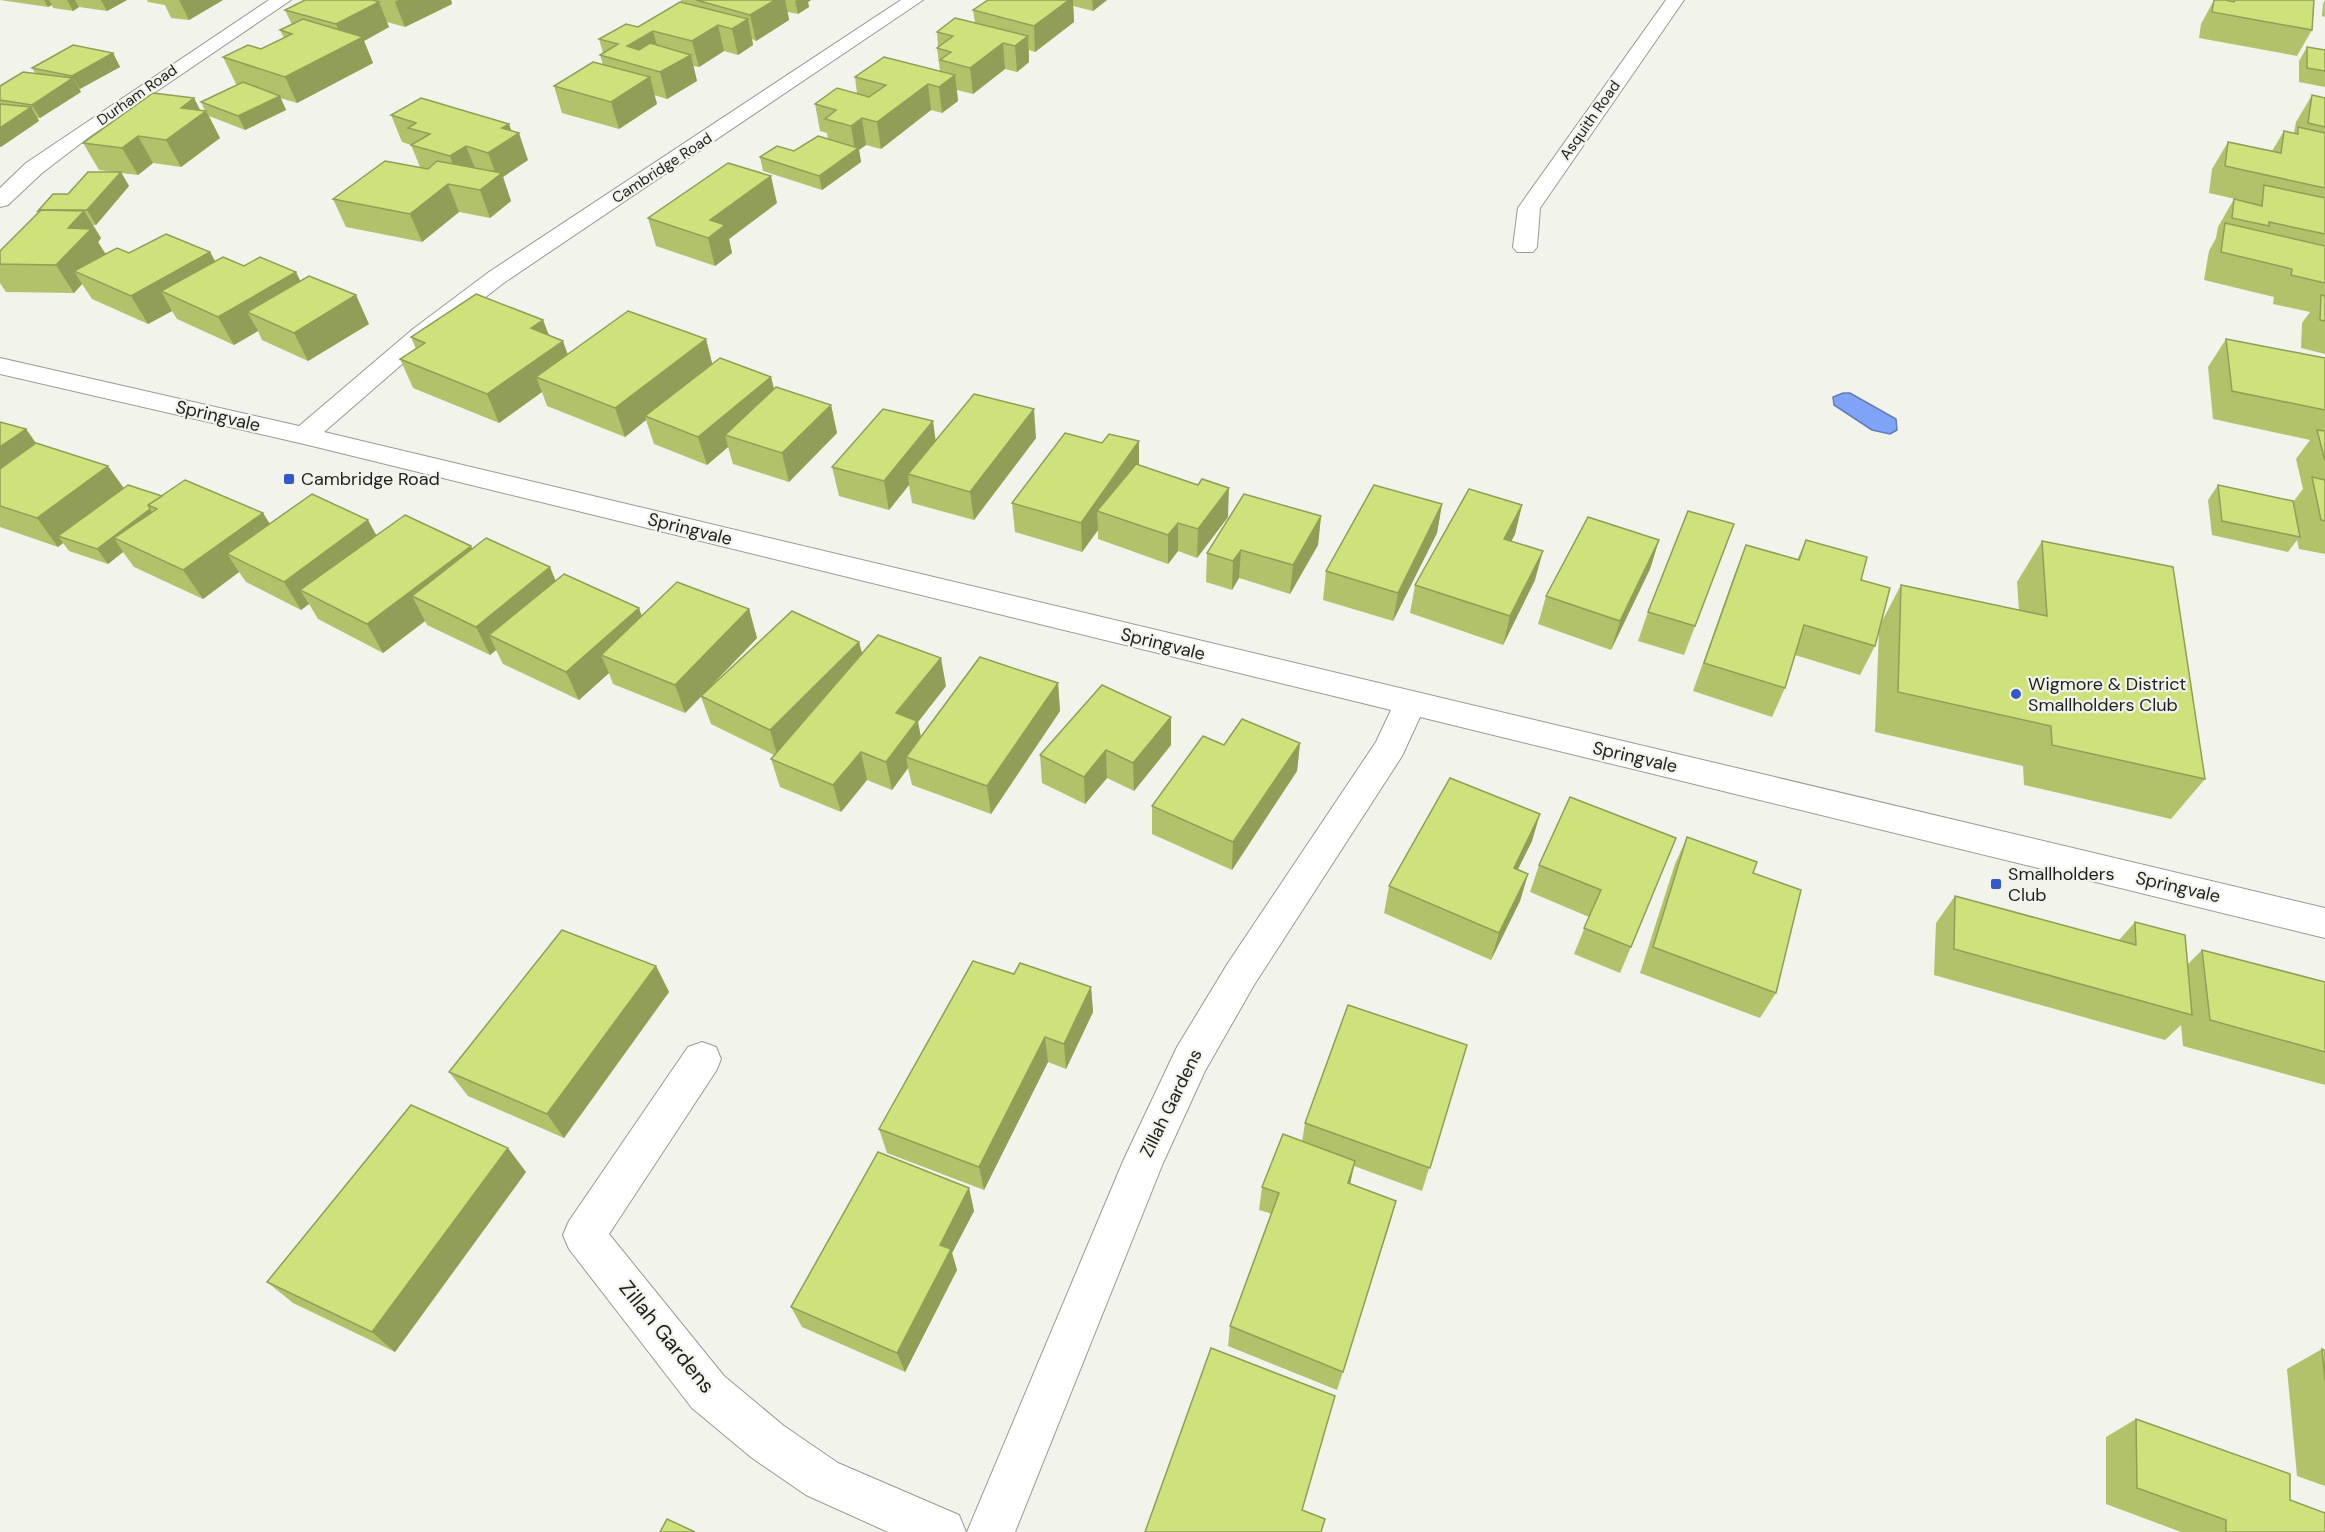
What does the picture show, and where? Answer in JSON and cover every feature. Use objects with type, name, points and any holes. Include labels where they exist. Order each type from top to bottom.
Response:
[{"type":"street","name":"Durham Road","points":[[0,200],[34,168],[82,132],[282,0]]},
{"type":"street","name":"Cambridge Road","points":[[304,436],[422,334],[497,277],[914,0]]},
{"type":"street","name":"Asquith Road","points":[[1525,247],[1529,208],[1674,0]]},
{"type":"street","name":"Springvale","points":[[0,366],[304,436],[2325,923]]},
{"type":"street","name":"Zillah Gardens","points":[[990,1532],[1144,1159],[1191,1059],[1241,974],[1390,747],[1410,703]]},
{"type":"street","name":"Zillah Gardens","points":[[702,1059],[584,1234],[708,1392],[768,1442],[822,1479],[942,1532]]},
{"type":"water","points":[[1850,393],[1896,419],[1897,430],[1890,434],[1872,430],[1834,405],[1833,397]]},
{"type":"building","points":[[305,0],[373,0],[379,2],[336,24],[285,10]]},
{"type":"building","points":[[696,0],[775,0],[750,15]]},
{"type":"building","points":[[988,0],[1069,0],[1034,26],[973,10]]},
{"type":"building","points":[[2214,0],[2234,2],[2235,0],[2314,0],[2312,30],[2212,12]]},
{"type":"building","points":[[680,2],[748,19],[732,29],[718,25],[692,41],[653,31],[627,46],[639,50],[650,43],[691,55],[660,72],[600,55],[618,44],[599,39],[626,24],[638,27]]},
{"type":"building","points":[[955,18],[1028,36],[1015,46],[1003,43],[970,68],[940,60],[951,52],[937,48],[953,36],[937,32]]},
{"type":"building","points":[[303,19],[363,37],[285,77],[223,57],[248,45],[261,49],[292,34],[280,30]]},
{"type":"building","points":[[73,45],[113,53],[72,76],[32,68]]},
{"type":"building","points":[[2307,47],[2325,50],[2325,71],[2307,68]]},
{"type":"building","points":[[884,57],[955,75],[939,87],[928,84],[877,122],[862,118],[851,126],[825,119],[836,110],[815,104],[837,88],[869,97],[886,85],[855,77]]},
{"type":"building","points":[[593,62],[650,77],[611,102],[554,86]]},
{"type":"building","points":[[23,72],[73,78],[32,105],[0,100],[0,86]]},
{"type":"building","points":[[243,82],[280,96],[238,116],[201,102]]},
{"type":"building","points":[[153,93],[194,98],[181,108],[206,111],[166,140],[138,136],[122,148],[83,143]]},
{"type":"building","points":[[2312,95],[2325,98],[2325,127],[2308,123]]},
{"type":"building","points":[[421,98],[509,124],[502,128],[519,133],[488,153],[466,146],[450,156],[411,145],[430,134],[408,128],[416,123],[391,115]]},
{"type":"building","points":[[0,104],[31,107],[0,128]]},
{"type":"building","points":[[2298,127],[2325,133],[2325,188],[2225,166],[2228,142],[2281,153],[2284,131],[2298,134]]},
{"type":"building","points":[[818,136],[858,148],[819,176],[760,157],[777,146],[794,151]]},
{"type":"building","points":[[385,161],[428,169],[437,161],[502,173],[480,190],[448,184],[410,214],[333,199]]},
{"type":"building","points":[[728,163],[771,176],[710,220],[725,225],[708,238],[648,218]]},
{"type":"building","points":[[88,172],[121,172],[87,210],[38,211],[53,194],[68,194]]},
{"type":"building","points":[[2264,185],[2325,198],[2325,234],[2269,222],[2269,226],[2232,218],[2234,199],[2262,206]]},
{"type":"building","points":[[41,210],[84,211],[68,228],[91,229],[56,265],[0,264],[0,251]]},
{"type":"building","points":[[2225,223],[2325,246],[2325,283],[2291,275],[2292,269],[2221,252]]},
{"type":"building","points":[[166,234],[210,252],[131,296],[74,271],[117,248],[129,253]]},
{"type":"building","points":[[223,257],[244,266],[260,257],[296,272],[218,317],[161,291]]},
{"type":"building","points":[[309,276],[356,295],[294,333],[247,312]]},
{"type":"building","points":[[476,294],[543,320],[531,328],[563,341],[487,394],[400,359],[425,343],[411,337]]},
{"type":"building","points":[[2321,295],[2325,296],[2325,321],[2320,320]]},
{"type":"building","points":[[628,311],[706,339],[615,408],[536,377]]},
{"type":"building","points":[[2226,339],[2325,358],[2325,410],[2232,391]]},
{"type":"building","points":[[720,358],[771,377],[698,437],[645,416]]},
{"type":"building","points":[[776,387],[831,405],[782,453],[725,435]]},
{"type":"building","points":[[974,394],[1034,409],[970,492],[908,474]]},
{"type":"building","points":[[883,409],[933,421],[884,481],[832,467]]},
{"type":"building","points":[[0,422],[26,429],[0,447]]},
{"type":"building","points":[[2317,430],[2325,431],[2325,461]]},
{"type":"building","points":[[1065,433],[1102,443],[1109,434],[1139,441],[1081,523],[1012,503]]},
{"type":"building","points":[[36,443],[108,466],[37,518],[0,506],[0,469]]},
{"type":"building","points":[[1136,464],[1198,485],[1202,479],[1229,488],[1198,529],[1178,523],[1168,535],[1097,511]]},
{"type":"building","points":[[2312,477],[2325,480],[2325,521],[2321,520]]},
{"type":"building","points":[[185,480],[263,513],[183,570],[114,538],[157,509],[148,505]]},
{"type":"building","points":[[128,485],[162,496],[148,505],[150,509],[97,549],[58,536]]},
{"type":"building","points":[[1374,485],[1442,504],[1398,593],[1326,571]]},
{"type":"building","points":[[2218,485],[2293,501],[2300,537],[2222,521]]},
{"type":"building","points":[[1469,489],[1522,505],[1504,539],[1543,551],[1510,616],[1415,585]]},
{"type":"building","points":[[312,494],[368,520],[284,582],[227,554]]},
{"type":"building","points":[[1244,494],[1321,516],[1293,565],[1241,550],[1233,561],[1207,553]]},
{"type":"building","points":[[1688,511],[1734,524],[1695,626],[1648,612]]},
{"type":"building","points":[[405,515],[471,546],[367,624],[300,590]]},
{"type":"building","points":[[1588,517],[1659,540],[1620,621],[1546,596]]},
{"type":"building","points":[[486,538],[550,567],[476,627],[412,596]]},
{"type":"building","points":[[1806,540],[1867,557],[1861,580],[1890,588],[1875,646],[1804,625],[1785,688],[1704,663],[1746,545],[1799,560]]},
{"type":"building","name":"Wigmore & District Smallholders Club","points":[[2042,541],[2173,567],[2205,779],[2052,745],[2051,726],[1898,692],[1901,585],[2047,616]]},
{"type":"building","points":[[564,574],[639,608],[566,672],[489,635]]},
{"type":"building","points":[[677,582],[749,609],[675,685],[601,655]]},
{"type":"building","points":[[792,611],[859,642],[770,730],[701,696]]},
{"type":"building","points":[[878,635],[941,658],[896,713],[917,721],[886,762],[861,752],[833,785],[771,759]]},
{"type":"building","points":[[980,657],[1058,683],[987,786],[906,757]]},
{"type":"building","points":[[1102,685],[1171,717],[1133,763],[1106,750],[1084,777],[1040,755]]},
{"type":"building","points":[[1242,719],[1300,743],[1233,842],[1152,806],[1203,736],[1224,745]]},
{"type":"building","points":[[1450,778],[1540,814],[1514,868],[1528,874],[1499,933],[1389,886]]},
{"type":"building","points":[[1570,797],[1676,838],[1631,947],[1584,928],[1601,890],[1539,865]]},
{"type":"building","points":[[1687,837],[1757,862],[1753,873],[1801,890],[1776,993],[1653,947]]},
{"type":"building","points":[[1955,896],[2136,945],[2135,922],[2185,935],[2192,1015],[1954,949]]},
{"type":"building","points":[[562,930],[656,966],[547,1114],[449,1072]]},
{"type":"building","points":[[2202,950],[2325,982],[2325,1052],[2210,1020]]},
{"type":"building","points":[[973,961],[1014,974],[1020,963],[1091,987],[1064,1044],[1045,1037],[979,1167],[879,1129]]},
{"type":"building","points":[[1348,1005],[1467,1045],[1430,1168],[1305,1123]]},
{"type":"building","points":[[411,1105],[508,1148],[372,1332],[267,1282]]},
{"type":"building","points":[[1283,1134],[1355,1161],[1348,1183],[1396,1201],[1343,1372],[1230,1326],[1279,1193],[1262,1187]]},
{"type":"building","points":[[878,1152],[969,1188],[940,1245],[951,1249],[897,1353],[791,1307]]},
{"type":"building","points":[[1211,1348],[1335,1396],[1302,1510],[1325,1519],[1321,1532],[1145,1532]]},
{"type":"building","points":[[2322,1349],[2325,1351],[2325,1380]]},
{"type":"building","points":[[2136,1419],[2290,1474],[2290,1500],[2325,1513],[2325,1532],[2226,1532],[2226,1520],[2137,1488]]},
{"type":"building","points":[[667,1519],[695,1532],[660,1532]]},
{"type":"place","name":"Cambridge Road","points":[[289,479]]},
{"type":"place","name":"Wigmore & District Smallholders Club","points":[[2016,694]]},
{"type":"place","name":"Smallholders Club","points":[[1996,884]]}]
